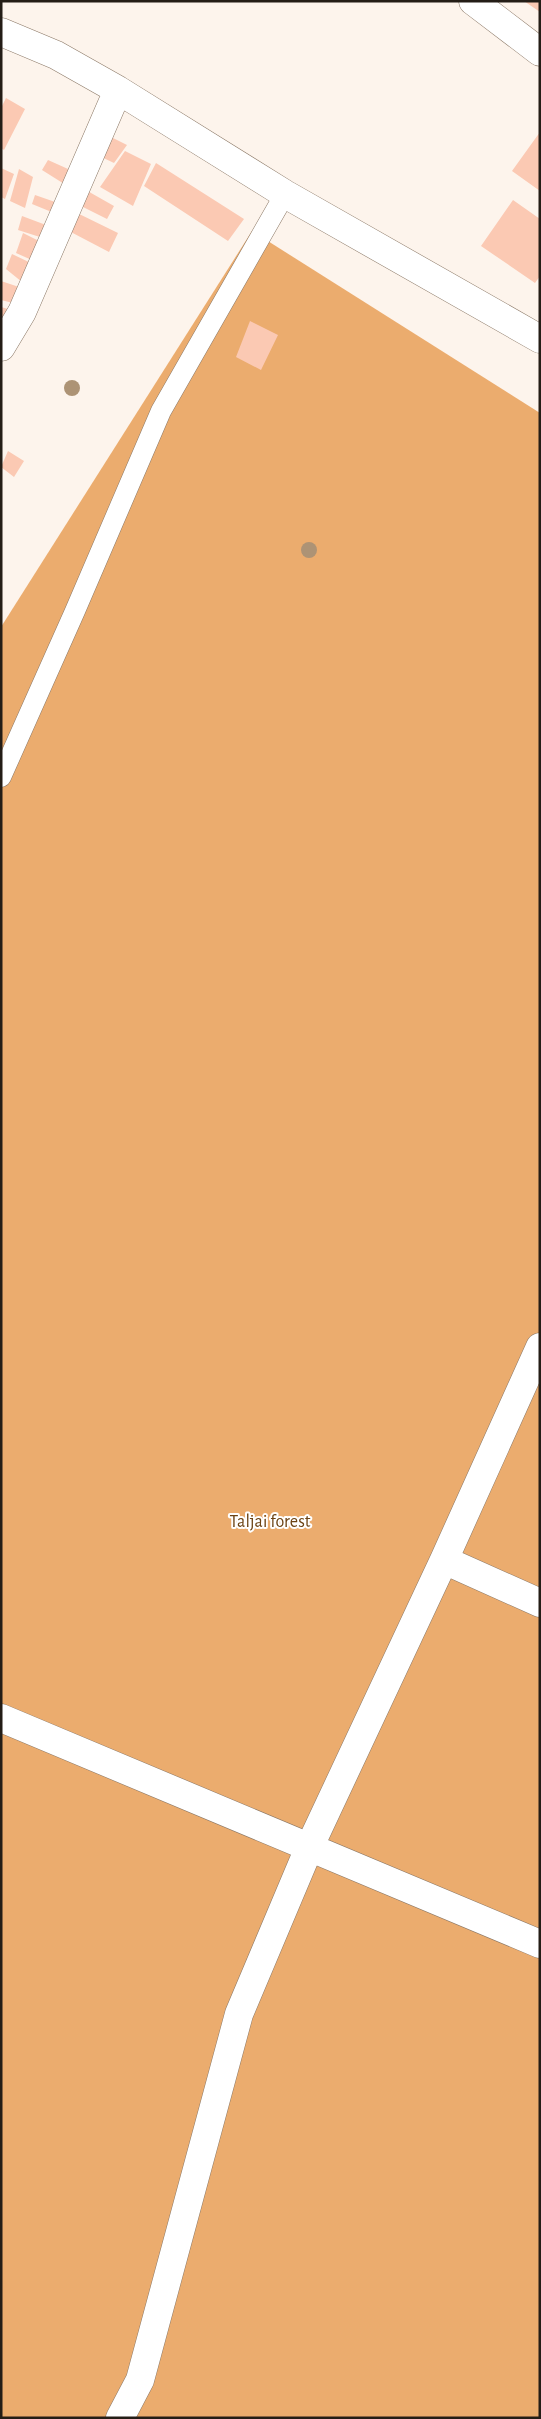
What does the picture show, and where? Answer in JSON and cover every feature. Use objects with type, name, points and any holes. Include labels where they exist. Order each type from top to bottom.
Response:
[{"type":"street","points":[[472,1],[540,52]]},
{"type":"street","points":[[1,32],[56,55],[118,90],[285,194],[540,339]]},
{"type":"street","points":[[1,347],[22,312],[118,90]]},
{"type":"street","points":[[120,2418],[140,2380],[239,2014],[309,1848],[444,1560],[540,1346]]},
{"type":"street","points":[[444,1560],[540,1604]]},
{"type":"street","points":[[1,1718],[540,1944]]},
{"type":"lane","points":[[1,777],[76,611],[161,411],[285,194]]},
{"type":"green space","name":"Taljai forest","points":[[252,231],[540,413],[540,2418],[1,2418],[1,627]]},
{"type":"building","points":[[524,1],[540,1],[540,12]]},
{"type":"building","points":[[6,98],[25,109],[4,150],[1,148],[1,108]]},
{"type":"building","points":[[540,132],[540,191],[512,171]]},
{"type":"building","points":[[107,135],[127,145],[114,163],[95,154]]},
{"type":"building","points":[[125,151],[151,164],[133,206],[100,187]]},
{"type":"building","points":[[48,160],[77,173],[69,187],[42,170]]},
{"type":"building","points":[[156,163],[244,219],[228,241],[144,186]]},
{"type":"building","points":[[1,168],[14,174],[5,199],[1,197]]},
{"type":"building","points":[[19,169],[33,177],[25,208],[10,201]]},
{"type":"building","points":[[84,189],[114,206],[107,219],[75,203]]},
{"type":"building","points":[[35,195],[58,203],[54,213],[32,204]]},
{"type":"building","points":[[513,200],[540,219],[540,276],[535,283],[481,246]]},
{"type":"building","points":[[71,210],[118,233],[109,252],[67,230]]},
{"type":"building","points":[[22,216],[46,225],[43,238],[18,230]]},
{"type":"building","points":[[23,233],[43,243],[34,261],[16,253]]},
{"type":"building","points":[[12,254],[33,264],[22,282],[6,269]]},
{"type":"building","points":[[1,281],[19,287],[13,303],[1,300]]},
{"type":"building","points":[[1,307],[8,309],[3,320],[1,319]]},
{"type":"building","points":[[250,321],[278,335],[261,370],[236,357]]},
{"type":"building","points":[[8,451],[24,461],[14,477],[1,467]]}]
